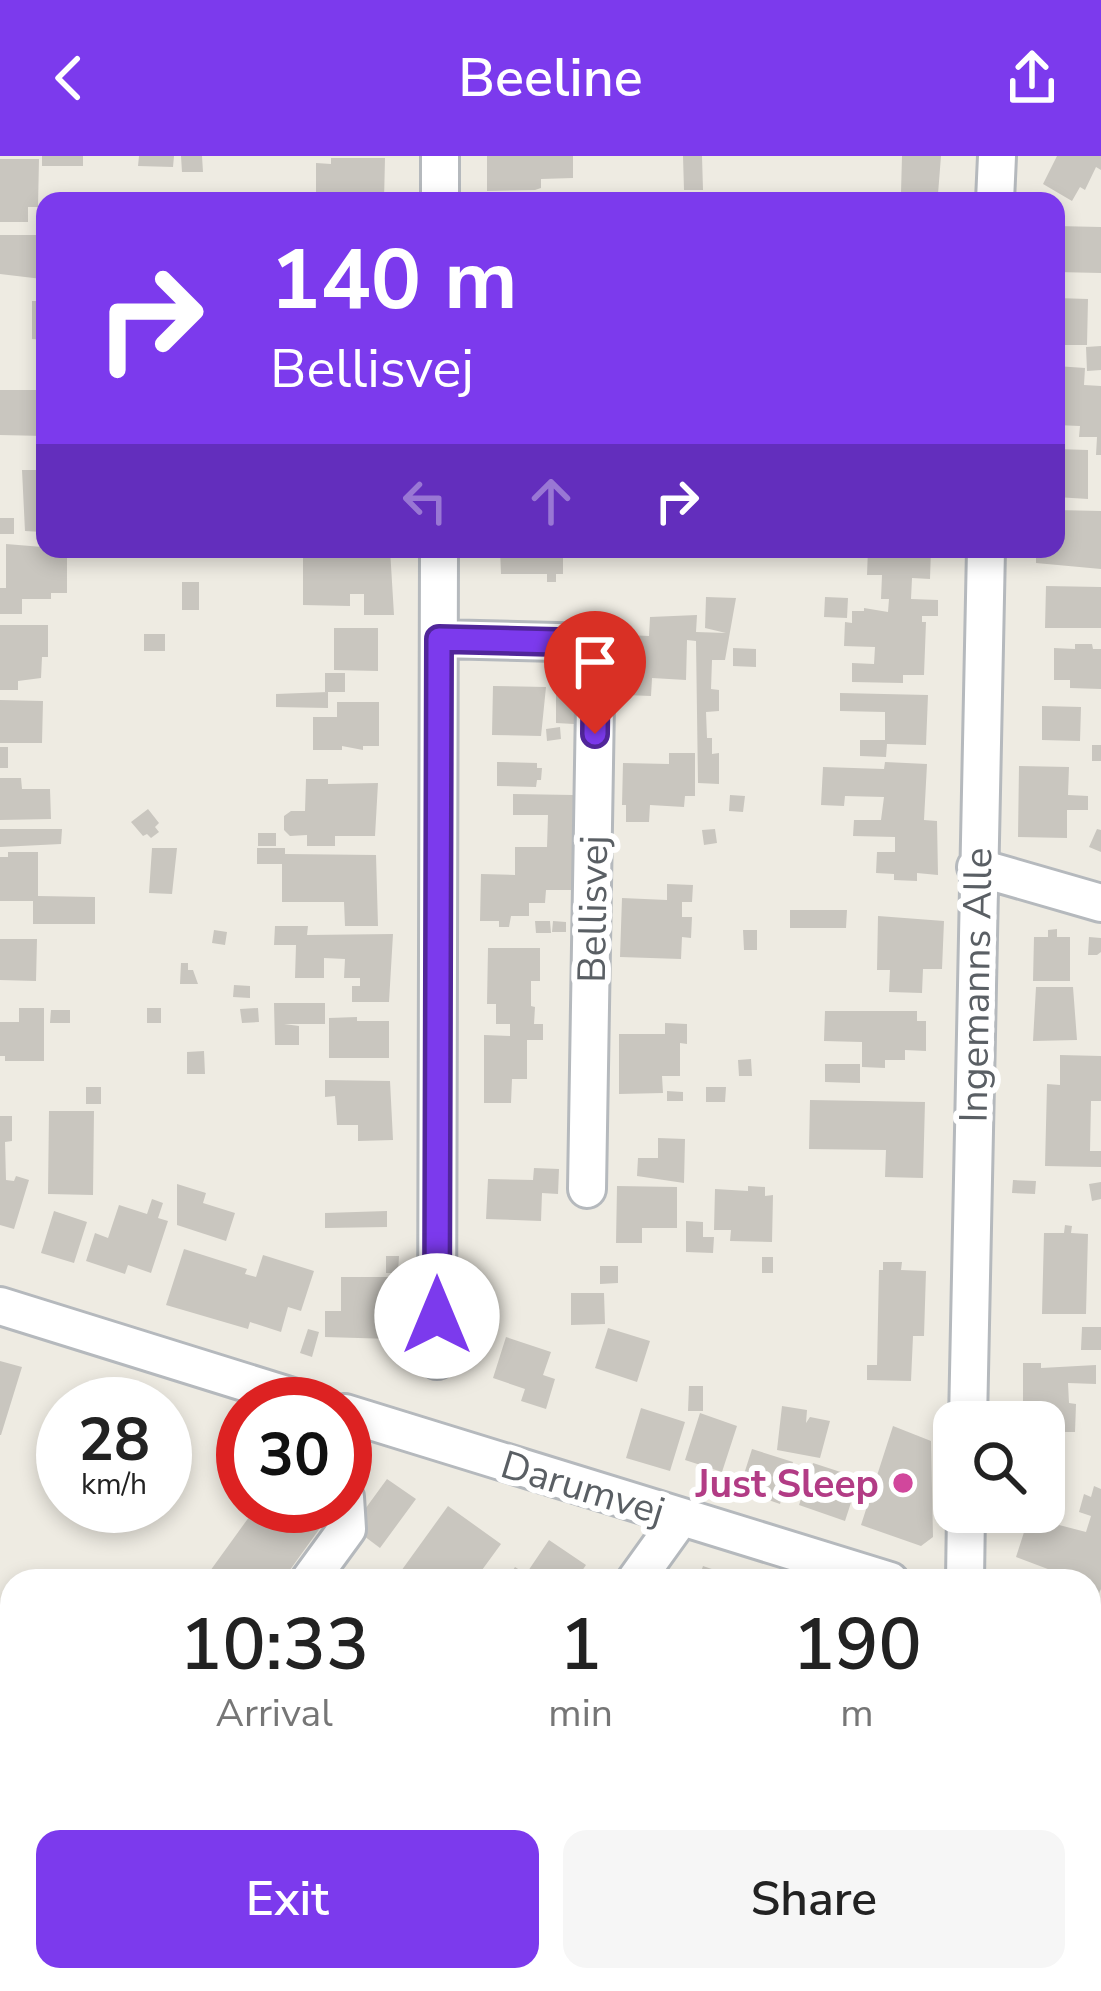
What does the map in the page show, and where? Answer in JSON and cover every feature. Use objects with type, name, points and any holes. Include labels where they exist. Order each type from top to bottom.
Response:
[{"type":"street","points":[[440,156],[440,192]]},
{"type":"street","points":[[995,192],[997,156]]},
{"type":"street","points":[[437,1360],[439,558]]},
{"type":"street","name":"Ingemanns Alle","points":[[968,1401],[986,558]]},
{"type":"street","name":"Bellisvej","points":[[439,639],[596,643],[587,1189]]},
{"type":"street","points":[[976,867],[1101,903]]},
{"type":"street","points":[[0,1306],[227,1377]]},
{"type":"street","name":"Darumvej","points":[[372,1421],[851,1569]]},
{"type":"street","points":[[643,1569],[681,1517]]},
{"type":"street","points":[[318,1569],[344,1533]]},
{"type":"street","points":[[965,1569],[966,1533]]},
{"type":"building","points":[[42,156],[83,156],[83,166],[42,166]]},
{"type":"building","points":[[139,156],[174,156],[173,167],[138,166]]},
{"type":"building","points":[[181,156],[202,156],[203,172],[182,172]]},
{"type":"building","points":[[487,156],[573,156],[573,178],[541,179],[541,188],[535,190],[487,191]]},
{"type":"building","points":[[683,156],[702,156],[703,190],[684,190]]},
{"type":"building","points":[[902,156],[941,156],[938,192],[901,192]]},
{"type":"building","points":[[1057,156],[1101,156],[1101,170],[1096,167],[1085,190],[1080,187],[1072,201],[1065,192],[1043,184]]},
{"type":"building","points":[[331,158],[385,158],[384,192],[316,192],[316,163],[331,164]]},
{"type":"building","points":[[0,159],[39,159],[36,207],[28,207],[28,222],[0,222]]},
{"type":"building","points":[[1065,226],[1101,227],[1101,273],[1065,272]]},
{"type":"building","points":[[0,235],[36,235],[36,278],[0,274]]},
{"type":"building","points":[[1065,298],[1088,299],[1087,345],[1065,345]]},
{"type":"building","points":[[32,301],[36,301],[36,339],[32,339]]},
{"type":"building","points":[[1101,346],[1101,370],[1087,371],[1086,347]]},
{"type":"building","points":[[1065,367],[1085,368],[1084,385],[1101,386],[1101,455],[1096,455],[1097,437],[1079,437],[1080,426],[1065,425]]},
{"type":"building","points":[[0,390],[36,390],[36,436],[0,435]]},
{"type":"building","points":[[1065,449],[1088,450],[1088,499],[1065,498]]},
{"type":"building","points":[[22,470],[36,470],[36,532],[25,531]]},
{"type":"building","points":[[1065,510],[1101,511],[1101,569],[1036,563],[1036,558],[1065,558]]},
{"type":"building","points":[[0,518],[14,518],[14,534],[0,534]]},
{"type":"building","points":[[6,544],[36,546],[36,558],[67,558],[67,593],[51,593],[51,599],[22,599],[22,614],[0,614],[0,588],[6,588]]},
{"type":"building","points":[[303,558],[391,558],[394,615],[364,615],[364,594],[350,594],[350,606],[303,605]]},
{"type":"building","points":[[500,558],[563,558],[563,574],[556,574],[556,582],[547,582],[547,574],[501,574]]},
{"type":"building","points":[[868,558],[931,558],[930,579],[912,578],[911,599],[938,600],[938,616],[922,616],[926,622],[924,675],[903,675],[903,683],[852,682],[852,663],[874,664],[875,647],[844,646],[845,622],[852,623],[852,611],[864,608],[888,612],[889,599],[881,599],[882,575],[867,575]]},
{"type":"building","points":[[182,582],[199,582],[199,610],[182,610]]},
{"type":"building","points":[[1046,586],[1101,587],[1101,628],[1045,628]]},
{"type":"building","points":[[706,597],[736,598],[725,660],[712,660],[711,689],[719,690],[719,711],[706,712],[712,754],[719,753],[719,784],[698,783],[696,641],[687,640],[686,680],[652,678],[651,696],[625,695],[627,635],[649,636],[650,617],[697,615],[696,632],[726,633],[705,628]]},
{"type":"building","points":[[825,597],[848,598],[847,618],[824,617]]},
{"type":"building","points":[[0,625],[48,625],[48,657],[42,657],[41,678],[18,681],[18,690],[0,690]]},
{"type":"building","points":[[334,628],[378,628],[378,671],[334,670]]},
{"type":"building","points":[[144,634],[165,634],[165,651],[144,651]]},
{"type":"building","points":[[1075,644],[1101,649],[1101,689],[1070,688],[1070,680],[1054,680],[1054,648],[1075,649]]},
{"type":"building","points":[[733,648],[756,649],[756,667],[733,666]]},
{"type":"building","points":[[325,673],[345,673],[345,692],[325,692]]},
{"type":"building","points":[[493,686],[546,687],[541,736],[492,735]]},
{"type":"building","points":[[328,692],[328,708],[276,707],[276,694]]},
{"type":"building","points":[[556,692],[575,693],[574,724],[556,723]]},
{"type":"building","points":[[840,693],[928,695],[926,745],[887,744],[886,757],[860,756],[860,740],[885,740],[885,712],[840,711]]},
{"type":"building","points":[[0,700],[43,701],[42,743],[0,743]]},
{"type":"building","points":[[337,702],[379,702],[379,746],[313,750],[313,717],[337,717]]},
{"type":"building","points":[[1042,706],[1081,707],[1080,741],[1042,740]]},
{"type":"building","points":[[560,727],[561,739],[547,741],[546,729]]},
{"type":"building","points":[[1092,745],[1101,745],[1101,761],[1092,761]]},
{"type":"building","points":[[0,747],[8,747],[8,768],[0,768]]},
{"type":"building","points":[[669,753],[695,753],[695,796],[685,796],[684,807],[650,805],[649,822],[626,822],[623,763],[669,764]]},
{"type":"building","points":[[497,762],[537,763],[542,768],[541,780],[536,787],[497,786]]},
{"type":"building","points":[[885,762],[927,764],[924,820],[937,821],[938,875],[917,873],[917,881],[876,873],[877,852],[895,852],[895,837],[853,836],[854,820],[881,820],[884,797],[845,796],[844,806],[821,805],[823,767],[884,769]]},
{"type":"building","points":[[1019,766],[1069,767],[1068,795],[1088,796],[1088,810],[1067,810],[1067,838],[1018,837]]},
{"type":"building","points":[[0,778],[21,778],[22,789],[50,789],[51,819],[0,820]]},
{"type":"building","points":[[306,779],[328,779],[328,784],[378,783],[375,836],[335,836],[335,846],[307,846],[307,835],[290,836],[284,830],[284,816],[305,811]]},
{"type":"building","points":[[513,794],[573,795],[572,890],[546,890],[545,903],[529,903],[529,916],[511,916],[509,927],[499,927],[499,921],[480,921],[481,874],[515,875],[515,847],[547,847],[548,815],[513,815]]},
{"type":"building","points":[[730,795],[745,796],[743,812],[729,811]]},
{"type":"building","points":[[148,809],[159,823],[155,827],[159,832],[151,838],[131,822]]},
{"type":"building","points":[[0,829],[62,829],[61,844],[0,847]]},
{"type":"building","points":[[715,829],[717,843],[704,845],[702,830]]},
{"type":"building","points":[[1097,829],[1101,830],[1101,852],[1089,847]]},
{"type":"building","points":[[258,833],[276,833],[276,846],[258,846]]},
{"type":"building","points":[[152,848],[177,848],[172,894],[149,893]]},
{"type":"building","points":[[257,848],[285,848],[285,854],[376,855],[378,926],[345,926],[344,902],[282,902],[282,864],[257,864]]},
{"type":"building","points":[[8,852],[38,852],[38,896],[95,897],[95,924],[33,924],[33,901],[0,901],[0,857],[8,857]]},
{"type":"building","points":[[667,884],[693,885],[692,902],[682,902],[682,917],[692,917],[691,938],[682,937],[681,959],[620,957],[622,898],[667,900]]},
{"type":"building","points":[[790,910],[847,910],[846,928],[790,928]]},
{"type":"building","points":[[878,916],[944,921],[942,969],[923,969],[922,993],[889,992],[890,970],[877,970]]},
{"type":"building","points":[[535,921],[550,921],[551,933],[536,933]]},
{"type":"building","points":[[553,921],[566,922],[566,932],[552,932]]},
{"type":"building","points":[[275,926],[308,926],[307,935],[393,934],[389,1002],[352,1002],[352,986],[360,986],[360,978],[344,978],[345,959],[324,958],[324,978],[295,978],[296,945],[274,945]]},
{"type":"building","points":[[1057,929],[1057,937],[1070,937],[1070,981],[1033,981],[1034,937],[1048,937],[1048,930]]},
{"type":"building","points":[[214,930],[227,932],[225,945],[212,943]]},
{"type":"building","points":[[743,930],[757,930],[757,950],[744,950]]},
{"type":"building","points":[[1089,937],[1101,938],[1097,955],[1088,955]]},
{"type":"building","points":[[0,939],[37,939],[36,981],[0,980]]},
{"type":"building","points":[[488,948],[540,948],[540,981],[531,981],[531,1006],[535,1007],[534,1024],[543,1024],[543,1040],[527,1040],[527,1079],[512,1079],[511,1103],[484,1103],[484,1035],[510,1036],[510,1024],[496,1024],[496,1004],[487,1004]]},
{"type":"building","points":[[181,963],[188,963],[198,984],[180,984]]},
{"type":"building","points":[[234,985],[250,986],[250,998],[233,997]]},
{"type":"building","points":[[1036,987],[1073,987],[1077,1040],[1033,1041]]},
{"type":"building","points":[[274,1003],[325,1003],[325,1024],[284,1024],[299,1026],[299,1045],[275,1045]]},
{"type":"building","points":[[19,1008],[44,1008],[44,1061],[5,1061],[0,1056],[0,1022],[19,1022]]},
{"type":"building","points":[[147,1008],[161,1008],[161,1023],[147,1023]]},
{"type":"building","points":[[258,1008],[259,1022],[242,1023],[240,1009]]},
{"type":"building","points":[[51,1010],[70,1010],[70,1023],[50,1023]]},
{"type":"building","points":[[825,1011],[917,1011],[917,1021],[926,1021],[926,1051],[905,1050],[905,1060],[885,1060],[885,1068],[862,1067],[862,1042],[824,1041]]},
{"type":"building","points":[[357,1017],[357,1021],[389,1021],[389,1058],[329,1058],[329,1018]]},
{"type":"building","points":[[665,1023],[687,1024],[687,1044],[680,1043],[680,1076],[662,1076],[663,1093],[619,1094],[619,1034],[665,1034]]},
{"type":"building","points":[[204,1051],[205,1074],[187,1074],[187,1052]]},
{"type":"building","points":[[1060,1055],[1101,1056],[1101,1101],[1091,1101],[1090,1151],[1101,1151],[1101,1167],[1045,1166],[1047,1084],[1060,1085]]},
{"type":"building","points":[[751,1059],[752,1076],[739,1076],[738,1060]]},
{"type":"building","points":[[825,1064],[860,1064],[860,1083],[825,1082]]},
{"type":"building","points":[[325,1080],[390,1081],[393,1140],[358,1141],[358,1125],[337,1125],[335,1096],[325,1097]]},
{"type":"building","points":[[86,1087],[101,1087],[101,1104],[86,1104]]},
{"type":"building","points":[[706,1087],[726,1087],[725,1102],[706,1102]]},
{"type":"building","points":[[667,1091],[683,1092],[683,1101],[667,1101]]},
{"type":"building","points":[[810,1100],[925,1102],[923,1178],[885,1177],[886,1150],[809,1149]]},
{"type":"building","points":[[49,1111],[94,1111],[93,1195],[48,1194]]},
{"type":"building","points":[[0,1116],[12,1116],[12,1141],[5,1142],[6,1180],[14,1181],[16,1176],[29,1180],[14,1229],[0,1225]]},
{"type":"building","points":[[658,1138],[685,1139],[684,1183],[637,1176],[638,1158],[658,1158]]},
{"type":"building","points":[[534,1168],[559,1169],[558,1194],[542,1193],[541,1221],[486,1219],[488,1179],[533,1180]]},
{"type":"building","points":[[1013,1180],[1036,1181],[1035,1194],[1012,1193]]},
{"type":"building","points":[[1101,1182],[1101,1199],[1092,1201],[1089,1184]]},
{"type":"building","points":[[177,1184],[206,1193],[203,1203],[235,1213],[226,1241],[177,1225]]},
{"type":"building","points":[[617,1186],[677,1187],[677,1228],[642,1228],[642,1243],[616,1243]]},
{"type":"building","points":[[748,1186],[765,1187],[765,1196],[773,1195],[772,1242],[730,1241],[731,1230],[714,1230],[715,1189],[748,1191]]},
{"type":"building","points":[[152,1199],[163,1203],[158,1218],[168,1221],[151,1273],[128,1265],[125,1274],[86,1261],[95,1233],[108,1238],[119,1205],[147,1214]]},
{"type":"building","points":[[54,1211],[87,1222],[74,1263],[41,1253]]},
{"type":"building","points":[[387,1211],[387,1227],[325,1228],[325,1213]]},
{"type":"building","points":[[686,1221],[703,1222],[703,1237],[714,1237],[713,1253],[686,1252]]},
{"type":"building","points":[[1065,1225],[1072,1226],[1071,1233],[1088,1234],[1086,1314],[1042,1314],[1044,1233],[1064,1233]]},
{"type":"building","points":[[184,1249],[247,1269],[245,1274],[256,1277],[263,1255],[314,1271],[301,1311],[288,1307],[281,1332],[250,1322],[248,1329],[166,1305]]},
{"type":"building","points":[[386,1256],[399,1256],[398,1273],[386,1273]]},
{"type":"building","points":[[762,1257],[773,1257],[773,1273],[762,1273]]},
{"type":"building","points":[[883,1262],[902,1262],[901,1270],[926,1271],[924,1336],[913,1336],[911,1381],[867,1380],[867,1365],[877,1365]]},
{"type":"building","points":[[600,1266],[618,1266],[618,1283],[600,1284]]},
{"type":"building","points":[[341,1277],[391,1277],[391,1339],[325,1337],[325,1311],[341,1311]]},
{"type":"building","points":[[571,1293],[604,1293],[605,1324],[571,1325]]},
{"type":"building","points":[[1082,1327],[1101,1327],[1101,1350],[1081,1350]]},
{"type":"building","points":[[608,1328],[650,1341],[637,1382],[595,1368]]},
{"type":"building","points":[[308,1329],[319,1332],[312,1357],[300,1353]]},
{"type":"building","points":[[506,1337],[551,1352],[543,1375],[555,1379],[546,1409],[521,1401],[525,1389],[493,1378]]},
{"type":"building","points":[[0,1361],[22,1367],[1,1435],[0,1435]]},
{"type":"building","points":[[1023,1363],[1041,1363],[1041,1368],[1096,1365],[1096,1384],[1068,1383],[1069,1403],[1076,1404],[1075,1432],[1065,1432],[1065,1401],[1023,1401]]},
{"type":"building","points":[[689,1386],[703,1386],[703,1411],[688,1411]]},
{"type":"building","points":[[782,1406],[807,1410],[806,1423],[810,1417],[830,1421],[820,1458],[777,1450]]},
{"type":"building","points":[[641,1408],[685,1422],[670,1471],[626,1458]]},
{"type":"building","points":[[700,1413],[737,1426],[722,1472],[685,1460]]},
{"type":"building","name":"Just Sleep","points":[[893,1426],[931,1441],[933,1537],[921,1546],[861,1525]]},
{"type":"building","points":[[752,1449],[793,1462],[780,1504],[739,1490]]},
{"type":"building","points":[[813,1463],[859,1478],[845,1521],[799,1505]]},
{"type":"building","points":[[387,1479],[416,1499],[380,1548],[360,1533],[372,1533],[372,1500]]},
{"type":"building","points":[[1094,1486],[1101,1489],[1101,1569],[1048,1569],[1016,1557],[1024,1533],[1065,1533],[1065,1527],[1086,1532],[1091,1516],[1079,1512],[1084,1494],[1091,1497]]},
{"type":"building","points":[[448,1506],[501,1544],[483,1569],[402,1569]]},
{"type":"building","points":[[238,1533],[316,1533],[291,1569],[212,1569]]},
{"type":"building","points":[[549,1540],[586,1565],[583,1569],[529,1569]]},
{"type":"place","name":"Just Sleep","points":[[903,1483]]},
{"type":"route","points":[[437,1316],[439,639],[596,643],[595,734]]}]
